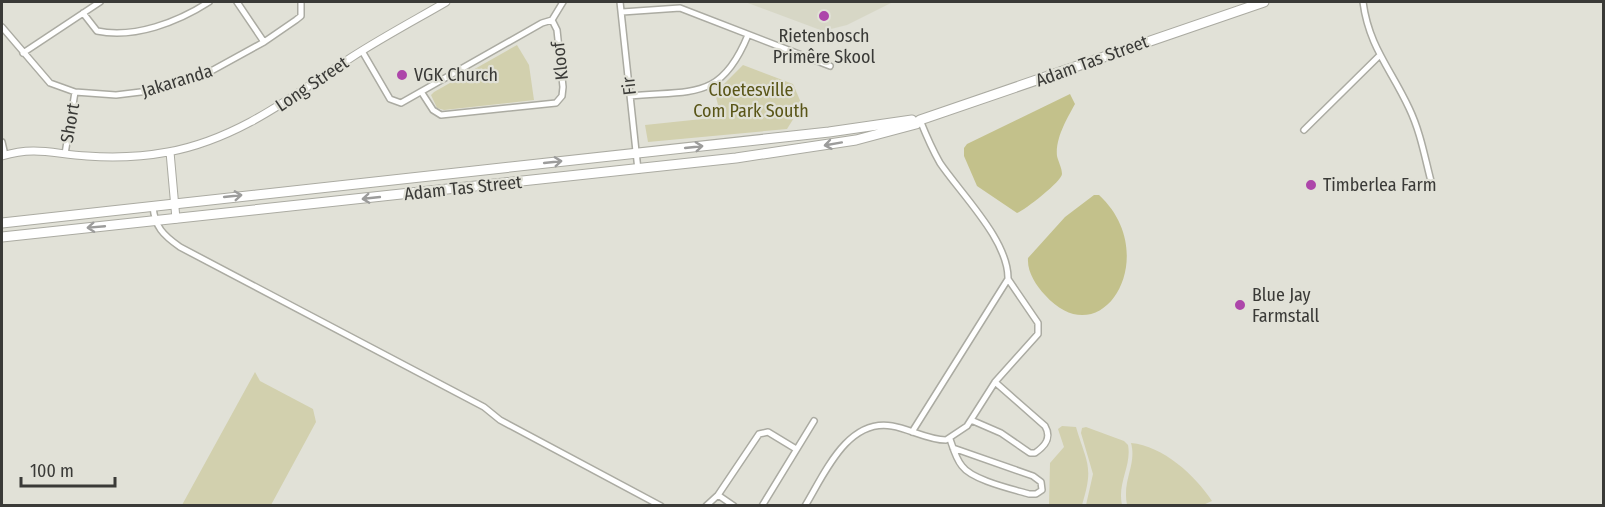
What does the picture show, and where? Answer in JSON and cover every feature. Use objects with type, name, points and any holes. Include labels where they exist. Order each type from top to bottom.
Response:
[{"type":"main road","name":"Adam Tas Street","points":[[2,223],[920,120],[1264,2]]},
{"type":"main road","name":"Adam Tas Street","points":[[2,237],[638,170],[826,146],[916,124],[920,120]]},
{"type":"street","points":[[23,53],[100,2]]},
{"type":"street","points":[[84,13],[97,31],[128,33],[189,14],[209,2]]},
{"type":"street","points":[[237,2],[264,42]]},
{"type":"street","points":[[294,2],[300,9]]},
{"type":"street","points":[[300,9],[301,2]]},
{"type":"street","name":"Long Street","points":[[3,155],[30,149],[65,154],[121,157],[170,152],[200,144],[245,126],[362,51],[447,2]]},
{"type":"street","points":[[552,20],[563,2]]},
{"type":"street","name":"Fir","points":[[620,2],[638,170]]},
{"type":"street","points":[[1363,2],[1373,44],[1415,122],[1432,184]]},
{"type":"street","points":[[622,12],[680,8],[830,66]]},
{"type":"street","name":"Jakaranda","points":[[2,27],[50,83],[75,92],[116,95],[157,90],[204,75],[264,42],[298,18],[300,9]]},
{"type":"street","name":"Kloof","points":[[362,51],[390,99],[401,103],[542,23],[552,20],[557,30],[563,87],[562,96],[556,103],[441,115],[433,110],[422,93]]},
{"type":"street","points":[[630,96],[714,85],[731,68],[748,35]]},
{"type":"street","points":[[1304,130],[1379,56]]},
{"type":"street","name":"Short","points":[[65,154],[75,92]]},
{"type":"street","points":[[805,506],[851,437],[873,427],[889,425],[941,440],[950,439],[968,426],[995,382],[1034,339],[1038,329],[1038,323],[1008,279],[999,246],[939,160],[920,120]]},
{"type":"street","points":[[2,142],[3,155]]},
{"type":"street","points":[[170,152],[176,219]]},
{"type":"street","points":[[152,205],[154,221],[164,236],[180,247],[484,407],[501,420],[661,506]]},
{"type":"street","points":[[912,432],[1008,279]]},
{"type":"street","points":[[971,420],[1009,437],[1030,453],[1035,453],[1046,443],[1048,434],[1045,426],[995,382]]},
{"type":"street","points":[[762,506],[814,421]]},
{"type":"street","points":[[706,506],[718,495],[759,434],[768,432],[796,449]]},
{"type":"street","points":[[950,439],[953,448],[961,465],[973,476],[1029,494],[1036,495],[1042,490],[1041,482],[1033,476],[953,448]]},
{"type":"street","points":[[718,495],[734,506]]},
{"type":"shaded area","name":"Rietenbosch Primêre Skool","points":[[745,2],[893,2],[847,25],[823,31]]},
{"type":"shaded area","points":[[1070,94],[1075,104],[1058,142],[1057,156],[1062,174],[1056,183],[1017,213],[977,186],[964,156],[964,148],[967,144]]},
{"type":"shaded area","points":[[1094,195],[1099,195],[1118,219],[1126,245],[1126,270],[1118,292],[1104,307],[1087,315],[1066,312],[1038,287],[1029,268],[1028,258],[1065,217]]},
{"type":"green space","points":[[517,45],[529,65],[534,100],[444,110],[437,108],[431,95],[434,92]]},
{"type":"green space","name":"Cloetesville Com Park South","points":[[743,65],[793,84],[802,105],[787,129],[648,142],[645,125],[721,117],[715,93]]},
{"type":"green space","points":[[255,372],[260,381],[313,409],[316,422],[271,505],[182,505]]},
{"type":"green space","points":[[1062,426],[1076,427],[1088,465],[1088,482],[1082,505],[1049,505],[1050,463],[1064,447],[1058,429]]},
{"type":"green space","points":[[1086,427],[1124,441],[1128,445],[1128,460],[1121,489],[1122,505],[1086,505],[1093,474],[1081,433],[1082,428]]},
{"type":"green space","points":[[1131,443],[1155,450],[1177,463],[1197,481],[1212,501],[1203,505],[1127,505],[1126,487],[1132,458]]},
{"type":"place","name":"Rietenbosch Primêre Skool","points":[[824,16]]},
{"type":"place","name":"VGK Church","points":[[402,75]]},
{"type":"place","name":"Timberlea Farm","points":[[1311,185]]},
{"type":"place","name":"Blue Jay Farmstall","points":[[1240,305]]}]
